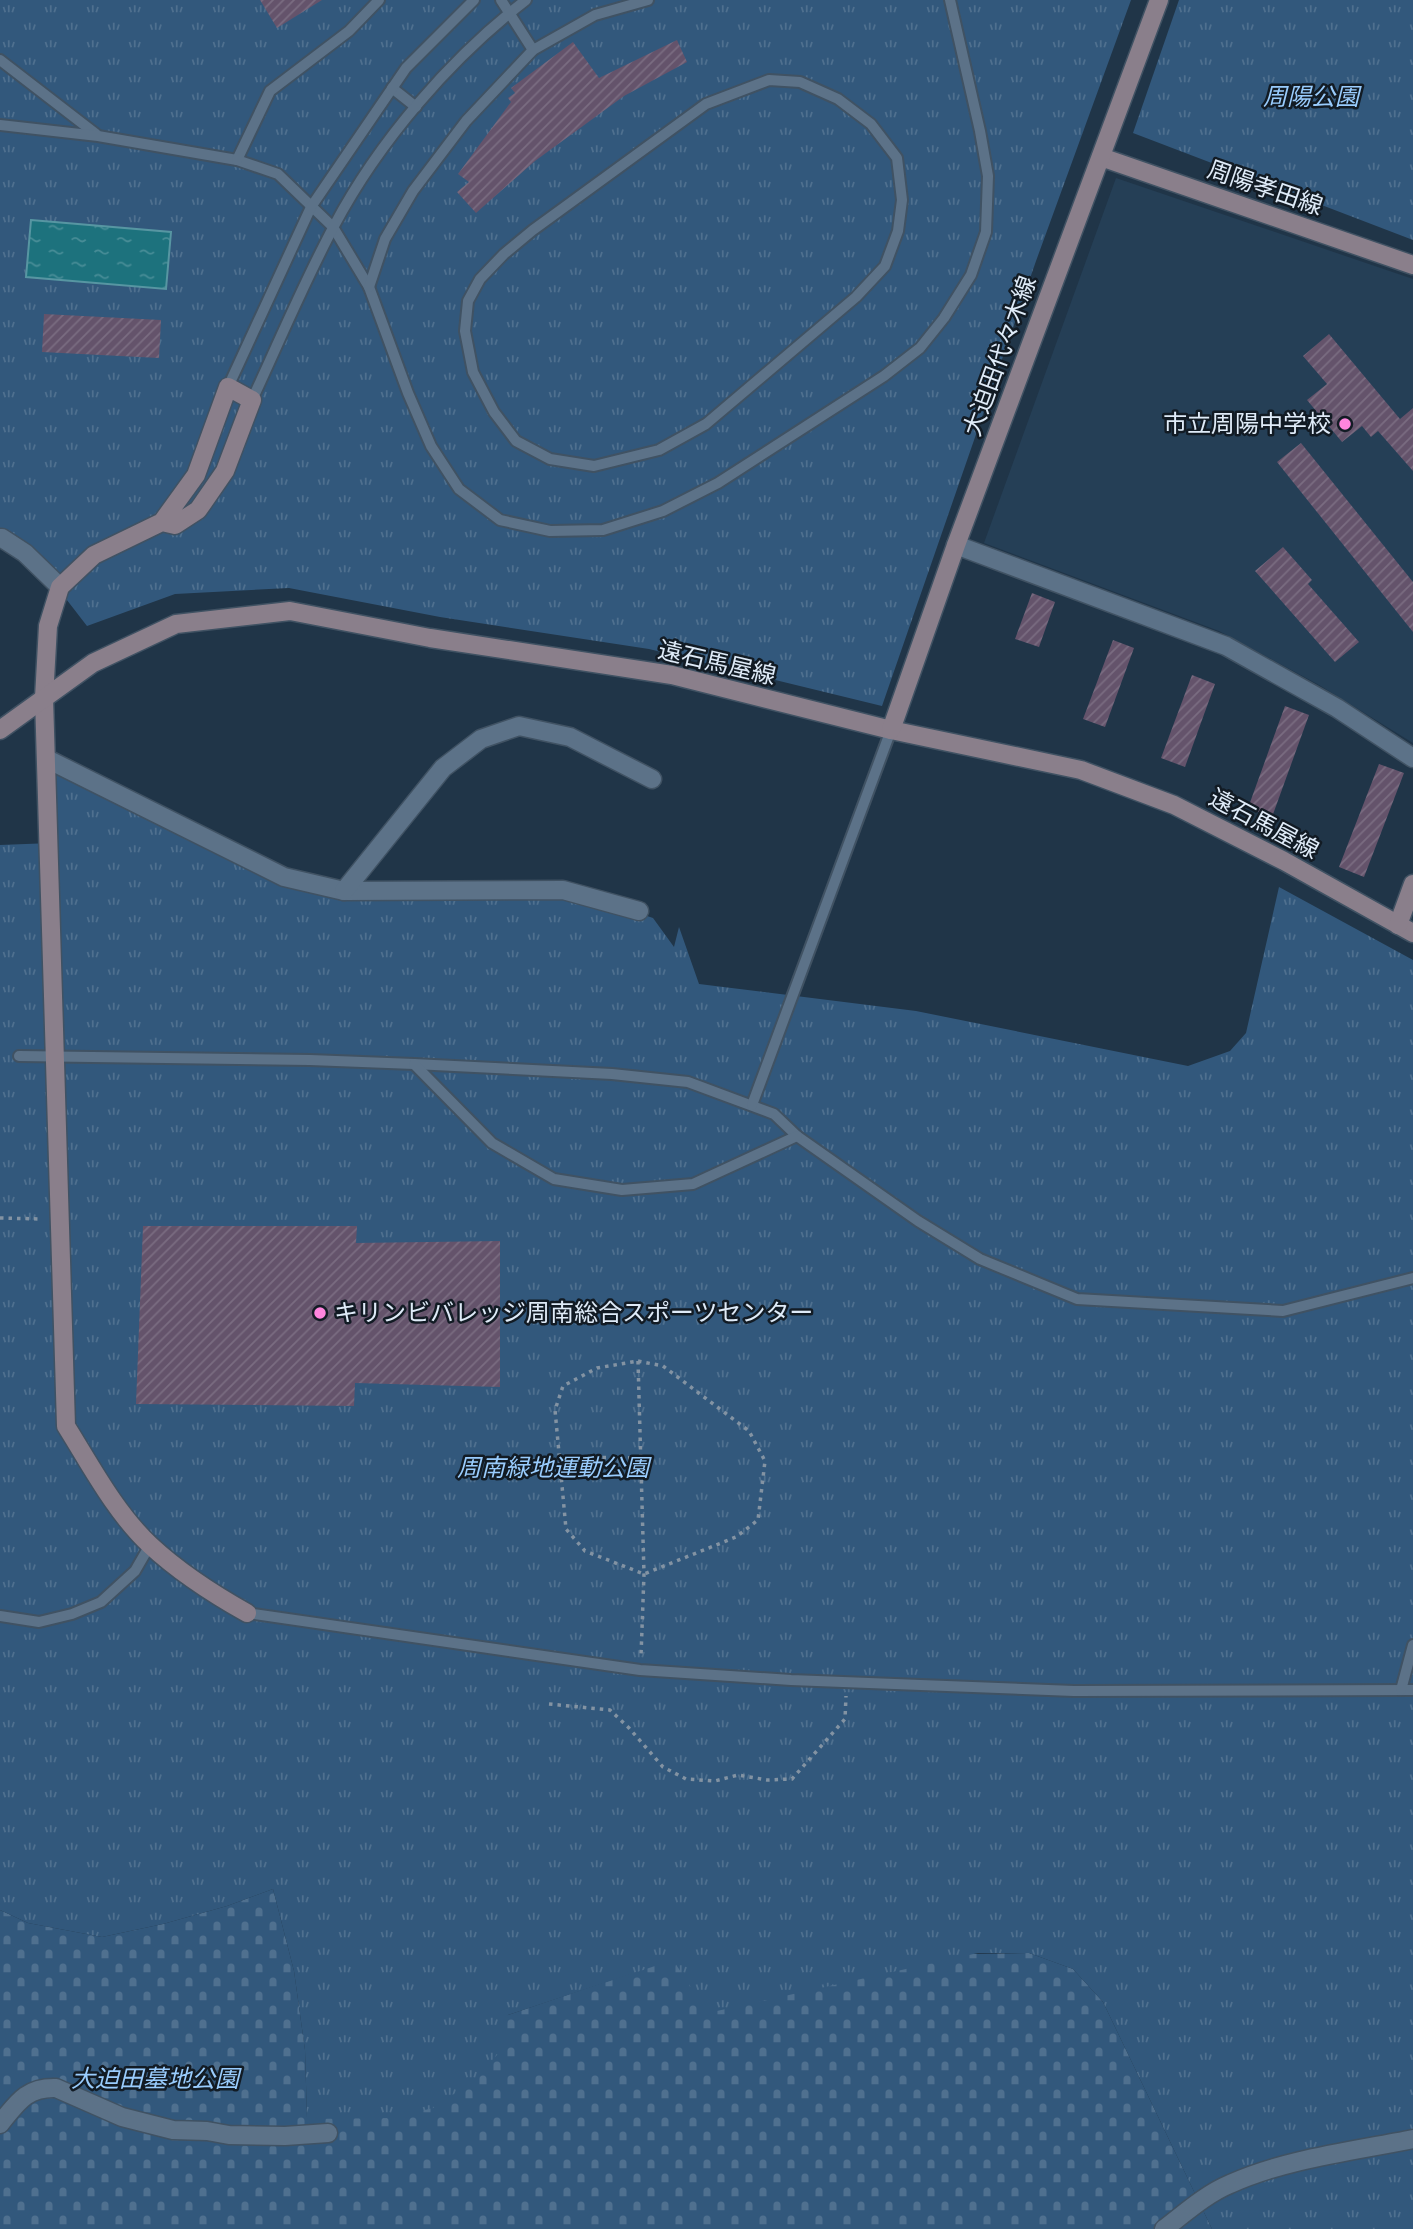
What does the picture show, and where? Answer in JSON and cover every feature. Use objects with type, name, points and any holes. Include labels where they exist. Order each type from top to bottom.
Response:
[{"type":"street","name":"大迫田代々木線","points":[[891,730],[956,545],[1159,0]]},
{"type":"street","name":"周陽孝田線","points":[[1101,157],[1413,265]]},
{"type":"street","points":[[162,522],[174,526],[198,510],[225,471],[253,400],[228,387],[196,475],[162,522],[94,555],[60,587],[48,626],[44,698],[66,1426],[117,1506],[150,1545],[207,1591],[247,1613]]},
{"type":"street","points":[[0,538],[25,553],[60,587]]},
{"type":"street","points":[[956,545],[1226,646],[1337,708],[1413,758]]},
{"type":"street","name":"遠石馬屋線","points":[[0,730],[93,663],[176,624],[290,611],[430,638],[672,675],[891,730],[1081,770],[1174,805],[1284,861],[1405,929]]},
{"type":"street","points":[[344,891],[443,768],[481,739],[519,726],[570,737],[652,779]]},
{"type":"street","points":[[47,759],[284,877],[344,891],[563,890],[639,911]]},
{"type":"street","points":[[1405,929],[1413,884]]},
{"type":"street","points":[[0,2124],[28,2093],[56,2088],[122,2117],[173,2130],[251,2136],[328,2133]]},
{"type":"street","points":[[1164,2229],[1209,2195],[1252,2175],[1277,2167],[1413,2140]]},
{"type":"lane","points":[[237,160],[270,92],[349,31],[379,0]]},
{"type":"lane","points":[[228,387],[311,207],[406,68],[474,0]]},
{"type":"lane","points":[[501,0],[533,50]]},
{"type":"lane","points":[[253,400],[333,227],[390,138],[437,81],[526,0]]},
{"type":"lane","points":[[369,287],[385,239],[413,191],[466,121],[533,50],[594,15],[648,0]]},
{"type":"lane","points":[[0,125],[98,136],[237,160],[278,174],[333,227],[369,287],[408,393],[431,446],[460,489],[500,520],[550,531],[603,530],[663,512],[718,483],[884,376],[920,348],[944,318],[971,275],[986,232],[988,176],[950,0]]},
{"type":"lane","points":[[0,60],[98,136]]},
{"type":"lane","points":[[769,80],[800,82],[838,99],[871,124],[897,159],[902,200],[898,231],[885,266],[856,298],[706,425],[659,450],[594,466],[550,458],[516,441],[494,412],[473,372],[465,331],[468,301],[480,279],[503,254],[598,182],[706,104],[736,91],[769,80]]},
{"type":"lane","points":[[392,88],[416,107]]},
{"type":"lane","points":[[752,1105],[891,730]]},
{"type":"lane","points":[[19,1056],[414,1064],[612,1074],[688,1082],[774,1114],[797,1136],[918,1222],[980,1259],[1077,1299],[1283,1311],[1413,1278]]},
{"type":"lane","points":[[414,1064],[492,1143],[554,1179],[622,1189],[693,1184],[797,1136]]},
{"type":"lane","points":[[0,1616],[38,1622],[72,1614],[101,1602],[135,1571],[150,1545]]},
{"type":"lane","points":[[247,1613],[640,1670],[846,1683],[1074,1691],[1407,1690],[1413,1646]]},
{"type":"path","points":[[0,1218],[58,1220]]},
{"type":"path","points":[[639,1361],[644,1574],[640,1670]]},
{"type":"path","points":[[639,1361],[663,1366],[722,1409],[749,1431],[765,1461],[758,1520],[736,1537],[644,1574],[585,1550],[566,1529],[555,1410],[563,1386],[597,1368],[639,1361]]},
{"type":"path","points":[[560,1457],[641,1458]]},
{"type":"path","points":[[549,1704],[610,1710],[663,1767],[686,1779],[715,1782],[738,1774],[767,1780],[792,1779],[845,1719],[846,1683]]},
{"type":"shaded area","points":[[1116,178],[1413,279],[1413,743],[1319,685],[1219,631],[984,543]]},
{"type":"green space","points":[[0,0],[1131,0],[1036,261],[882,706],[649,649],[440,617],[289,588],[175,594],[87,626],[19,538],[0,531]]},
{"type":"green space","name":"周陽公園","points":[[1179,0],[1413,0],[1413,240],[1133,133]]},
{"type":"green space","name":"周南緑地運動公園","points":[[46,761],[217,844],[332,889],[567,889],[653,918],[674,947],[679,927],[699,984],[916,1011],[1188,1066],[1230,1051],[1246,1033],[1279,887],[1413,960],[1413,2229],[1212,2229],[1103,2002],[1073,1969],[1029,1953],[978,1953],[708,2013],[673,1960],[508,2015],[504,2047],[475,2080],[433,2108],[393,2118],[307,2119],[305,2050],[294,1971],[273,1889],[227,1906],[163,1924],[102,1937],[28,1923],[0,1910],[0,845],[52,843]]},
{"type":"green space","name":"大迫田墓地公園","points":[[273,1889],[294,1971],[305,2050],[307,2118],[508,2015],[673,1959],[1029,1953],[1073,1969],[1103,2002],[1212,2229],[0,2229],[0,1910],[28,1923],[102,1937],[163,1924],[227,1906]]},
{"type":"water","points":[[31,220],[171,232],[166,289],[26,277]]},
{"type":"building","points":[[260,0],[322,0],[277,28]]},
{"type":"building","points":[[677,40],[687,62],[624,96],[535,161],[476,213],[457,192],[469,182],[458,174],[511,102],[508,98],[515,93],[511,88],[573,42],[599,78]]},
{"type":"building","points":[[44,314],[161,320],[159,358],[42,352]]},
{"type":"building","points":[[1329,334],[1400,419],[1413,408],[1413,471],[1378,431],[1371,437],[1362,426],[1342,442],[1307,400],[1327,384],[1303,356]]},
{"type":"building","points":[[1301,443],[1413,582],[1413,632],[1277,462]]},
{"type":"building","points":[[1283,547],[1312,580],[1308,584],[1359,642],[1335,662],[1255,571]]},
{"type":"building","points":[[1032,593],[1055,602],[1039,647],[1015,639]]},
{"type":"building","points":[[1113,640],[1134,648],[1105,727],[1083,719]]},
{"type":"building","points":[[1192,675],[1215,684],[1185,767],[1161,758]]},
{"type":"building","points":[[1285,706],[1309,715],[1272,817],[1248,808]]},
{"type":"building","points":[[1379,764],[1404,773],[1364,877],[1339,867]]},
{"type":"building","name":"キリンビバレッジ周南総合スポーツセンター","points":[[143,1226],[357,1226],[356,1243],[500,1241],[500,1387],[355,1383],[354,1406],[136,1404]]},
{"type":"place","name":"市立周陽中学校","points":[[1345,424]]},
{"type":"place","name":"キリンビバレッジ周南総合スポーツセンター","points":[[320,1313]]}]
